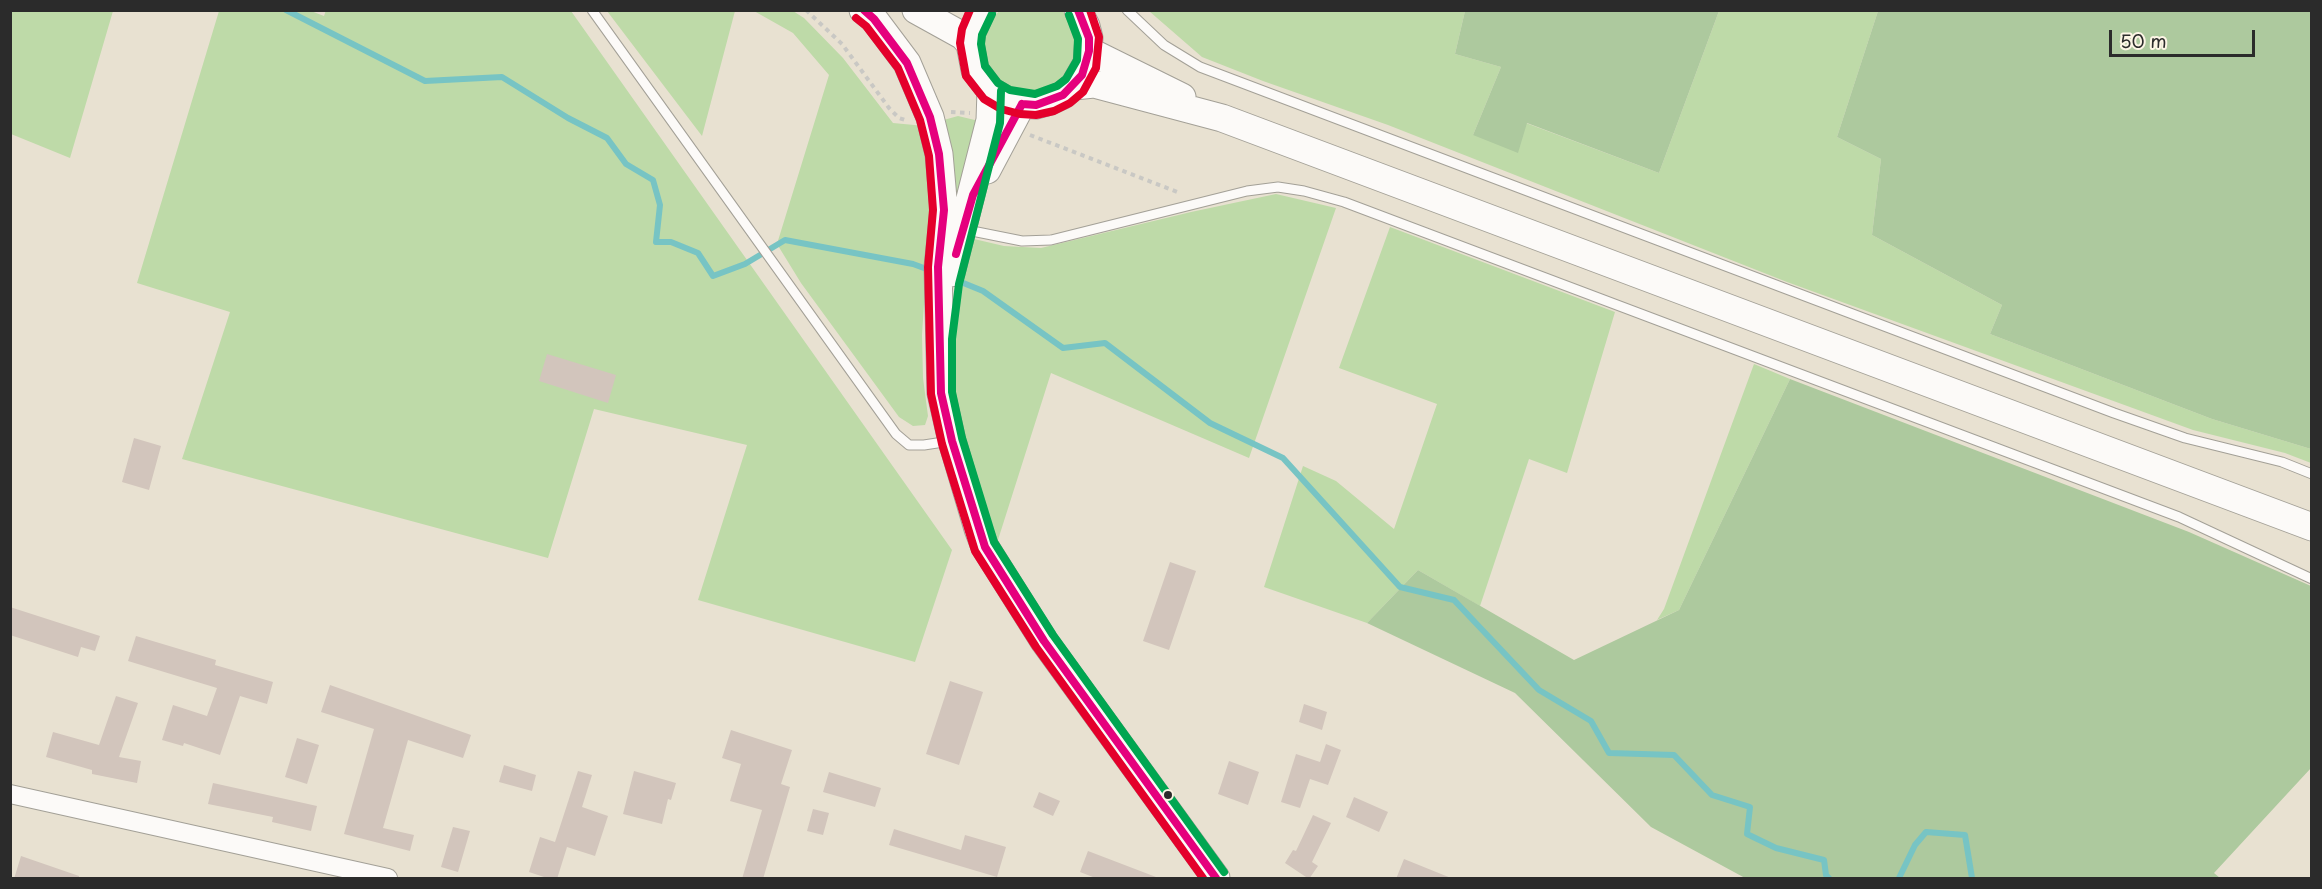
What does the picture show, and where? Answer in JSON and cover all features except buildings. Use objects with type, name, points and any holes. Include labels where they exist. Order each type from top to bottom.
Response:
[{"type":"main road","points":[[863,10],[874,20],[907,63],[930,117],[939,154],[943,183],[945,275],[941,338],[941,393],[952,441],[978,529],[985,546],[1044,640],[1216,879]]},
{"type":"main road","points":[[916,10],[963,36],[970,44]]},
{"type":"main road","points":[[982,10],[974,26],[970,44],[975,70],[991,91],[1006,100],[1036,105],[1063,95],[1074,86],[1087,63],[1089,51],[1086,26],[1077,10]]},
{"type":"main road","points":[[1089,51],[1222,118]]},
{"type":"main road","points":[[1074,86],[1094,84],[1222,118],[2312,527]]},
{"type":"main road","points":[[945,275],[973,195],[990,120],[991,91]]},
{"type":"main road","points":[[973,195],[1022,104]]},
{"type":"street","points":[[10,794],[388,879]]},
{"type":"lane","points":[[592,10],[896,434],[909,445],[952,441]]},
{"type":"lane","points":[[1127,10],[1164,45],[1200,67],[2114,413],[2185,438],[2282,462],[2312,474]]},
{"type":"lane","points":[[963,227],[972,231],[1022,241],[1051,240],[1247,191],[1278,187],[1304,191],[1344,202],[2179,517],[2312,579]]},
{"type":"path","points":[[806,10],[842,44],[899,118],[908,121],[915,120]]},
{"type":"path","points":[[948,113],[956,111],[974,114]]},
{"type":"path","points":[[1027,134],[1178,192],[1189,205]]},
{"type":"green space","points":[[326,10],[571,11],[952,550],[915,662],[698,600],[747,445],[594,409],[548,558],[182,459],[230,312],[137,283],[219,11],[311,11],[324,16]]},
{"type":"green space","points":[[1465,10],[1719,11],[1659,173],[1527,123],[1518,153],[1473,135],[1501,67],[1455,54]]},
{"type":"green space","points":[[10,11],[113,11],[70,158],[11,134]]},
{"type":"green space","points":[[607,11],[735,11],[702,136]]},
{"type":"green space","points":[[754,11],[793,11],[804,18],[843,58],[893,123],[925,126],[931,160],[932,241],[925,289],[922,335],[923,378],[928,416],[925,425],[913,426],[899,417],[801,283],[777,244],[829,75],[793,33]]},
{"type":"green space","points":[[999,11],[1062,11],[1064,13],[1073,26],[1077,41],[1076,56],[1070,71],[1060,82],[1046,90],[1031,92],[1015,90],[1001,83],[991,72],[984,58],[983,42],[986,27]]},
{"type":"green space","points":[[1149,11],[1465,11],[1455,54],[1501,67],[1473,135],[1526,123],[1659,173],[1719,11],[1878,11],[1837,137],[1881,159],[1872,235],[2002,305],[1990,334],[2212,419],[2311,449],[2311,463],[2285,453],[2193,430],[1787,282],[1388,125],[1263,81],[1202,57]]},
{"type":"green space","points":[[1878,11],[2311,11],[2311,449],[2212,419],[1990,334],[2002,305],[1872,235],[1881,159],[1837,137]]},
{"type":"green space","points":[[958,116],[979,121],[955,209],[940,121]]},
{"type":"green space","points":[[1276,194],[1336,208],[1249,458],[1051,373],[997,543],[976,494],[952,395],[952,341],[960,293],[974,239],[1004,246],[1041,248]]},
{"type":"green space","points":[[1390,227],[1615,312],[1567,473],[1529,459],[1480,606],[1418,570],[1367,623],[1264,587],[1303,466],[1336,481],[1394,529],[1437,404],[1339,368]]},
{"type":"green space","points":[[1754,364],[1790,379],[1679,610],[1657,620],[1664,609]]},
{"type":"green space","points":[[1790,379],[2189,532],[2311,586],[2311,768],[2214,873],[2220,878],[1745,878],[1651,827],[1515,693],[1367,623],[1418,570],[1574,660],[1679,610]]},
{"type":"waterway","points":[[286,10],[425,81],[502,77],[568,118],[607,138],[626,164],[653,180],[660,205],[656,242],[671,242],[698,253],[713,276],[745,264],[785,240],[913,264],[932,271]]},
{"type":"waterway","points":[[956,280],[983,291],[1063,348],[1105,343],[1210,423],[1283,458],[1400,587],[1454,600],[1539,690],[1591,721],[1609,753],[1674,755],[1712,795],[1750,807],[1747,834],[1776,848],[1824,860],[1826,875],[1829,878]]},
{"type":"waterway","points":[[1899,878],[1915,845],[1926,832],[1965,835],[1972,878]]},
{"type":"transit line","points":[[864,10],[874,19],[907,63],[930,117],[939,154],[944,210],[938,267],[941,393],[952,441],[985,547],[1044,641],[1216,878]]},
{"type":"transit line","points":[[970,10],[962,29],[960,43],[966,76],[984,99],[1001,109],[1036,115],[1054,111],[1070,103],[1083,92],[1096,68],[1099,37],[1090,10]]},
{"type":"transit line","points":[[1022,104],[1036,105],[1063,95],[1082,75],[1089,51],[1089,38],[1078,10]]},
{"type":"transit line","points":[[992,14],[982,35],[981,44],[985,66],[998,83],[1010,90],[1035,94],[1057,86],[1066,79],[1077,60],[1078,39],[1069,15]]},
{"type":"transit line","points":[[856,18],[866,26],[898,68],[920,120],[929,156],[933,210],[928,267],[931,394],[942,444],[975,551],[1036,647],[1203,878]]},
{"type":"transit line","points":[[1001,91],[1000,123],[959,284],[952,339],[952,392],[962,438],[994,542],[1053,635],[1224,872]]},
{"type":"transit line","points":[[956,254],[973,195],[1022,104]]}]
